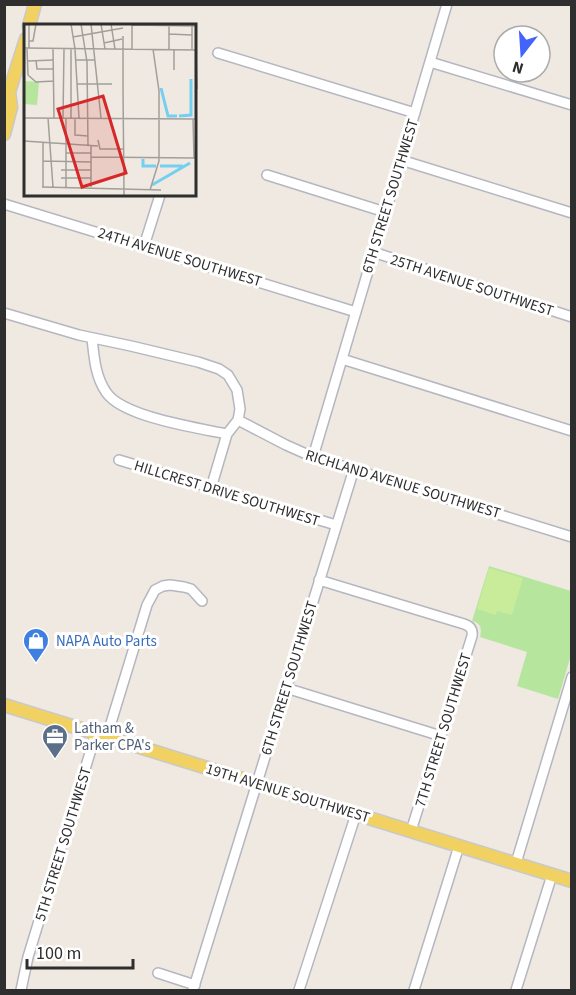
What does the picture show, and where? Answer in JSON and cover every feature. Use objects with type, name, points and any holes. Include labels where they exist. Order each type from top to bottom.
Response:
[{"type":"main road","points":[[30,24],[35,4]]},
{"type":"main road","points":[[4,134],[10,107],[7,95],[24,45]]},
{"type":"main road","name":"19TH AVENUE SOUTHWEST","points":[[4,705],[572,881]]},
{"type":"street","name":"6TH STREET SOUTHWEST","points":[[313,457],[447,4]]},
{"type":"street","points":[[218,53],[415,113]]},
{"type":"street","points":[[430,62],[572,105]]},
{"type":"street","points":[[401,160],[572,213]]},
{"type":"street","points":[[267,175],[385,212]]},
{"type":"street","points":[[144,246],[160,196]]},
{"type":"street","name":"24TH AVENUE SOUTHWEST","points":[[4,204],[356,312]]},
{"type":"street","name":"25TH AVENUE SOUTHWEST","points":[[373,252],[572,317]]},
{"type":"street","points":[[4,314],[92,338],[142,348],[219,369],[228,375],[237,390],[240,409],[238,420],[227,434],[211,488]]},
{"type":"street","points":[[92,338],[100,382],[115,402],[143,416],[227,434]]},
{"type":"street","points":[[342,358],[572,431]]},
{"type":"street","name":"RICHLAND AVENUE SOUTHWEST","points":[[238,420],[313,457],[572,537]]},
{"type":"street","name":"HILLCREST DRIVE SOUTHWEST","points":[[119,460],[336,525]]},
{"type":"street","name":"6TH STREET SOUTHWEST","points":[[194,988],[354,469]]},
{"type":"street","name":"7TH STREET SOUTHWEST","points":[[319,580],[471,628],[472,636],[411,831]]},
{"type":"street","name":"5TH STREET SOUTHWEST","points":[[21,990],[28,957],[102,735],[153,592],[163,586],[178,585],[191,589],[202,601]]},
{"type":"street","points":[[516,863],[572,677]]},
{"type":"street","points":[[286,688],[441,736]]},
{"type":"street","points":[[299,990],[356,814]]},
{"type":"street","points":[[414,990],[459,846]]},
{"type":"street","points":[[516,990],[552,875]]},
{"type":"street","points":[[158,974],[194,988]]},
{"type":"green space","points":[[489,566],[571,591],[571,655],[558,699],[517,686],[527,652],[480,637],[480,627],[472,621]]},
{"type":"green space","points":[[489,568],[523,578],[512,615],[497,611],[496,615],[477,609]]},
{"type":"place","name":"NAPA Auto Parts","points":[[36,664]]},
{"type":"place","name":"Latham & Parker CPA's","points":[[55,760]]}]
